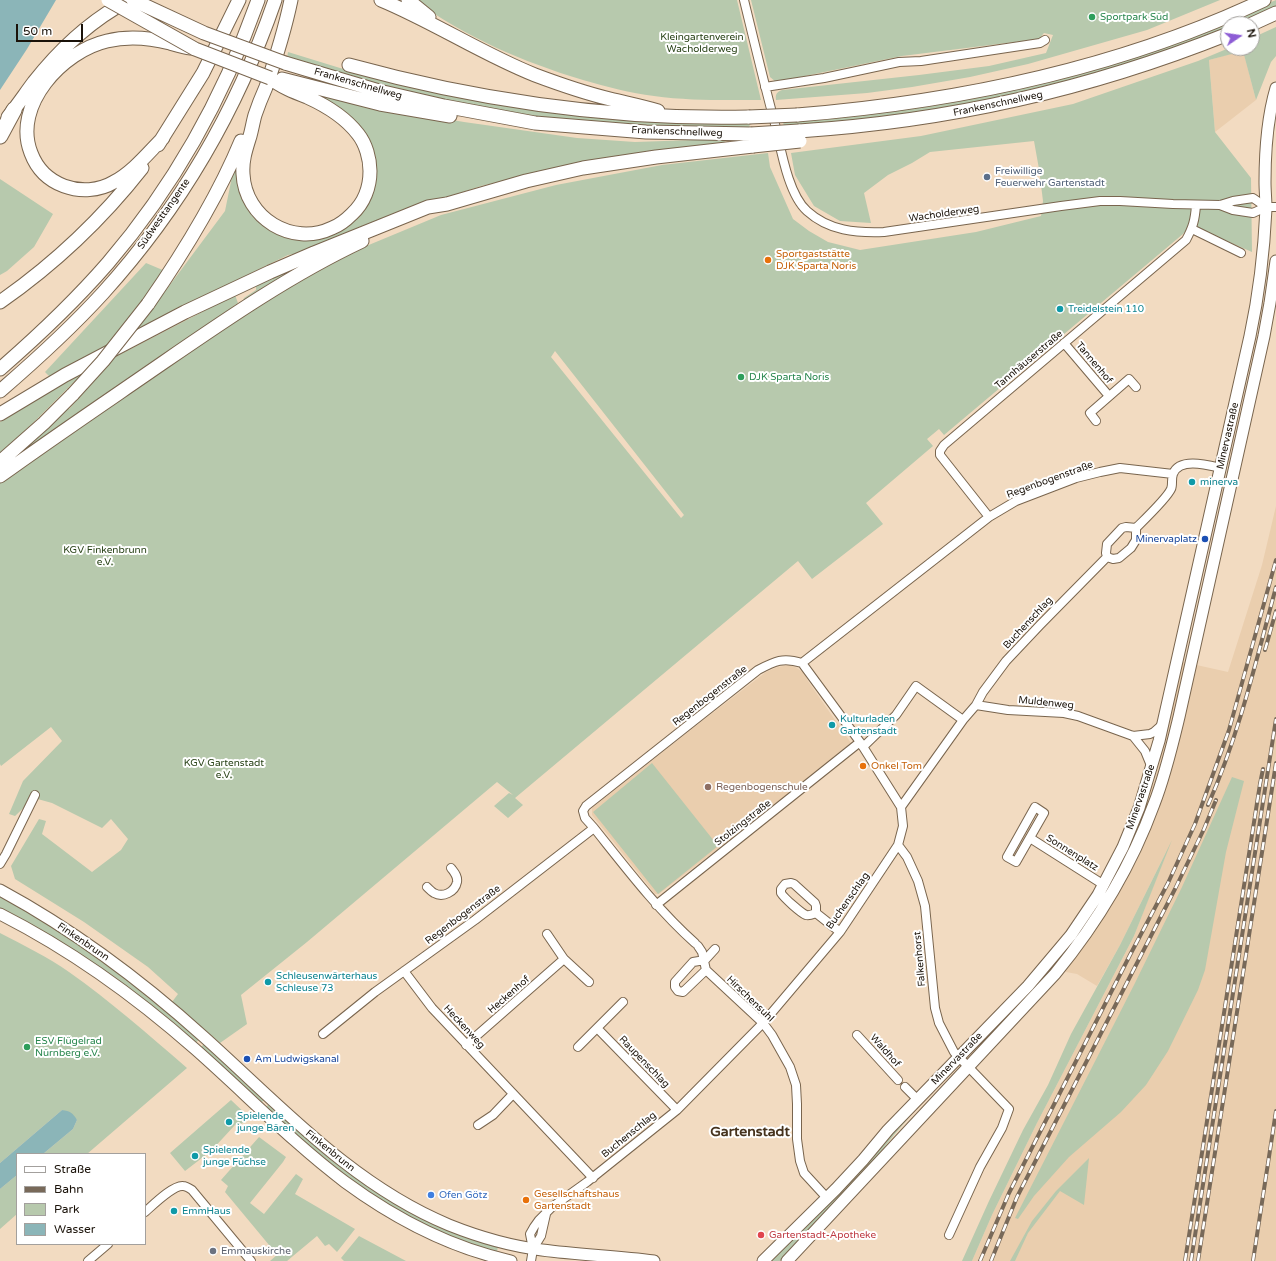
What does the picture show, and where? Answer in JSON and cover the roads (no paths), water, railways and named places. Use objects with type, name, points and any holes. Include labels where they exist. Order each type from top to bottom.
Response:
[{"type":"highway","points":[[108,0],[195,49],[276,81],[330,109],[344,119],[360,136],[367,152],[370,165],[368,189],[355,211],[332,229],[319,233],[297,234],[279,228],[265,220],[259,214],[248,196],[243,175],[244,156],[254,117],[279,47],[291,0]]},
{"type":"highway","points":[[0,128],[34,82],[67,45],[100,18],[129,0]]},
{"type":"highway","name":"Frankenschnellweg","points":[[133,0],[204,33],[285,63],[379,91],[444,106],[535,123],[752,140],[800,136],[835,129],[928,118],[1038,96],[1134,68],[1220,37]]},
{"type":"highway","points":[[0,302],[47,266],[86,230],[141,170],[152,156],[203,73],[239,0]]},
{"type":"highway","name":"Südwesttangente","points":[[0,369],[32,341],[84,290],[116,253],[155,201],[185,155],[215,102],[234,62],[258,0]]},
{"type":"highway","name":"Südwesttangente","points":[[0,391],[49,347],[94,303],[128,264],[168,213],[211,144],[233,103],[256,51],[275,0]]},
{"type":"highway","points":[[381,0],[504,62],[536,75],[580,90],[611,99],[639,104],[675,116]]},
{"type":"highway","points":[[408,0],[448,33]]},
{"type":"highway","name":"Frankenschnellweg","points":[[349,65],[439,87],[526,103],[598,112],[716,117],[797,115],[845,111],[958,96],[1040,77],[1103,60],[1153,44],[1202,26],[1264,0]]},
{"type":"highway","points":[[1260,20],[1276,13]]},
{"type":"highway","points":[[163,138],[123,176],[108,185],[91,190],[75,189],[58,184],[42,172],[36,164],[30,150],[27,137],[28,120],[32,106],[39,92],[50,77],[63,64],[77,54],[93,46],[107,41],[121,39],[152,40],[195,49]]},
{"type":"highway","points":[[276,81],[380,104],[486,122],[535,123]]},
{"type":"highway","points":[[0,136],[14,110]]},
{"type":"highway","points":[[0,462],[73,394],[103,361],[148,304],[199,226],[224,178],[244,134],[254,117]]},
{"type":"highway","points":[[0,414],[40,389],[89,362],[256,278],[320,250],[428,207],[447,204],[518,183],[583,168],[752,140]]},
{"type":"highway","points":[[0,476],[228,317],[287,281],[357,244],[447,204]]},
{"type":"main road","name":"Minervastraße","points":[[763,1261],[864,1160],[885,1132],[1028,986],[1054,956],[1104,885],[1130,832],[1152,768],[1163,723],[1250,336],[1271,207],[1265,182],[1267,139],[1276,88]]},
{"type":"main road","name":"Minervastraße","points":[[790,1259],[1055,974],[1088,933],[1126,869],[1152,811],[1167,764],[1185,691],[1266,325],[1276,261]]},
{"type":"main road","name":"Finkenbrunn","points":[[0,890],[82,939],[141,983],[199,1033],[312,1137],[370,1182],[414,1208],[449,1225],[492,1240],[533,1249],[654,1261]]},
{"type":"main road","name":"Finkenbrunn","points":[[0,914],[50,941],[118,986],[195,1049],[311,1154],[359,1192],[397,1215],[434,1234],[472,1250],[511,1261]]},
{"type":"street","name":"Wacholderweg","points":[[744,0],[787,172],[795,195],[806,211],[817,219],[838,229],[861,233],[884,232],[1100,201],[1220,206],[1252,213],[1271,207]]},
{"type":"street","points":[[765,87],[824,78],[899,62],[921,61],[1040,43],[1045,40]]},
{"type":"street","name":"Wacholderweg","points":[[1220,206],[1233,201],[1253,198],[1271,207]]},
{"type":"street","name":"Tannhäuserstraße","points":[[989,517],[940,455],[940,451],[944,445],[1186,240],[1195,220],[1196,205]]},
{"type":"street","points":[[1192,229],[1241,253]]},
{"type":"street","name":"Tannenhof","points":[[1064,343],[1110,396]]},
{"type":"street","name":"Tannenhof","points":[[1096,421],[1090,413],[1129,379],[1136,387]]},
{"type":"street","points":[[1136,528],[1122,528],[1107,544],[1107,557],[1113,559],[1119,558],[1131,548],[1136,540],[1136,528],[1171,489],[1173,474],[1177,468],[1187,463],[1221,468]]},
{"type":"street","name":"Regenbogenstraße","points":[[323,1034],[404,971],[475,920],[594,828],[585,818],[583,811],[586,806],[758,670],[773,662],[791,659],[802,663],[989,517],[1016,501],[1076,478],[1100,472],[1120,468],[1173,474]]},
{"type":"street","name":"Buchenschlag","points":[[530,1261],[533,1249],[530,1234],[534,1227],[552,1207],[593,1178],[677,1110],[763,1023],[840,932],[898,845],[903,826],[901,808],[963,720],[976,705],[983,692],[1006,661],[1107,557]]},
{"type":"street","points":[[802,663],[862,745],[901,808]]},
{"type":"street","name":"Stolzingstraße","points":[[656,904],[862,745],[896,715],[916,686],[963,720]]},
{"type":"street","name":"Muldenweg","points":[[976,705],[1008,710],[1064,713],[1078,716],[1134,736]]},
{"type":"street","points":[[1152,768],[1145,752],[1134,736],[1150,734],[1163,723]]},
{"type":"street","points":[[0,864],[35,795]]},
{"type":"street","name":"Sonnenplatz","points":[[1035,807],[1044,813],[1030,838],[1016,862],[1007,857],[1035,807]]},
{"type":"street","points":[[594,828],[656,904],[676,926],[697,944],[702,952],[705,960],[706,970],[683,992],[678,991],[675,987],[675,982],[693,962],[705,960],[715,950]]},
{"type":"street","name":"Sonnenplatz","points":[[1030,838],[1104,885]]},
{"type":"street","name":"Falkenhorst","points":[[898,845],[908,857],[918,881],[925,906],[935,1008],[951,1047],[969,1068]]},
{"type":"street","points":[[427,887],[435,894],[445,895],[453,890],[457,881],[456,874],[451,868]]},
{"type":"street","points":[[785,884],[794,884],[815,903],[816,912],[806,915],[787,900],[781,893],[781,889],[785,884]]},
{"type":"street","points":[[816,912],[840,932]]},
{"type":"street","points":[[547,934],[564,959],[589,982]]},
{"type":"street","name":"Heckenhof","points":[[466,1045],[564,959]]},
{"type":"street","name":"Hirschensuhl","points":[[706,970],[763,1023],[772,1035],[790,1067],[796,1085],[797,1139],[800,1161],[804,1173],[827,1198]]},
{"type":"street","name":"Heckenweg","points":[[404,971],[432,1008],[593,1178]]},
{"type":"street","points":[[578,1047],[623,1002]]},
{"type":"street","name":"Raupenschlag","points":[[597,1028],[677,1110]]},
{"type":"street","name":"Waldhof","points":[[857,1035],[898,1080]]},
{"type":"street","name":"Minervastraße","points":[[948,1234],[980,1167],[1002,1128],[1009,1108],[969,1068]]},
{"type":"street","points":[[905,1087],[917,1099]]},
{"type":"street","points":[[478,1125],[493,1115],[513,1094]]},
{"type":"street","points":[[146,1211],[175,1188],[182,1186],[188,1187],[251,1261]]},
{"type":"street","points":[[88,1261],[107,1245]]},
{"type":"water","points":[[0,0],[56,0],[27,49],[0,90]]},
{"type":"water","points":[[62,1110],[71,1113],[77,1120],[73,1129],[44,1153],[16,1153],[16,1176],[0,1189],[0,1163]]},
{"type":"railway","points":[[980,1261],[1009,1193],[1168,883],[1195,824],[1229,730],[1276,560]]},
{"type":"railway","points":[[1208,805],[1238,725],[1276,587]]},
{"type":"railway","points":[[1265,650],[1276,611]]},
{"type":"railway","points":[[1191,1261],[1276,719]]},
{"type":"railway","points":[[1198,1261],[1276,763]]},
{"type":"railway","points":[[1185,1261],[1263,769]]},
{"type":"railway","points":[[991,1261],[1017,1197],[1175,889],[1204,829],[1216,800]]},
{"type":"railway","points":[[1253,1261],[1276,1111]]},
{"type":"place","name":"Sportpark Süd","points":[[1092,17]]},
{"type":"place","name":"Freiwillige Feuerwehr Gartenstadt","points":[[987,177]]},
{"type":"place","name":"Sportgaststätte DJK Sparta Noris","points":[[768,260]]},
{"type":"place","name":"Treidelstein 110","points":[[1060,309]]},
{"type":"place","name":"DJK Sparta Noris","points":[[741,377]]},
{"type":"place","name":"minerva","points":[[1192,482]]},
{"type":"place","name":"Minervaplatz","points":[[1205,539]]},
{"type":"place","name":"Kulturladen Gartenstadt","points":[[832,725]]},
{"type":"place","name":"Onkel Tom","points":[[863,766]]},
{"type":"place","name":"Regenbogenschule","points":[[708,787]]},
{"type":"place","name":"Schleusenwärterhaus Schleuse 73","points":[[268,982]]},
{"type":"place","name":"ESV Flügelrad Nürnberg e.V.","points":[[27,1047]]},
{"type":"place","name":"Am Ludwigskanal","points":[[247,1059]]},
{"type":"place","name":"Spielende junge Bären","points":[[229,1122]]},
{"type":"place","name":"Spielende junge Füchse","points":[[195,1156]]},
{"type":"place","name":"Ofen Götz","points":[[431,1195]]},
{"type":"place","name":"Gesellschaftshaus Gartenstadt","points":[[526,1200]]},
{"type":"place","name":"EmmHaus","points":[[174,1211]]},
{"type":"place","name":"Gartenstadt-Apotheke","points":[[761,1235]]},
{"type":"place","name":"Emmauskirche","points":[[213,1251]]},
{"type":"district","name":"Gartenstadt","points":[[750,1132]]},
{"type":"park label","name":"Kleingartenverein Wacholderweg","points":[[702,42]]},
{"type":"park label","name":"KGV Finkenbrunn e.V.","points":[[105,556]]},
{"type":"park label","name":"KGV Gartenstadt e.V.","points":[[224,768]]}]
